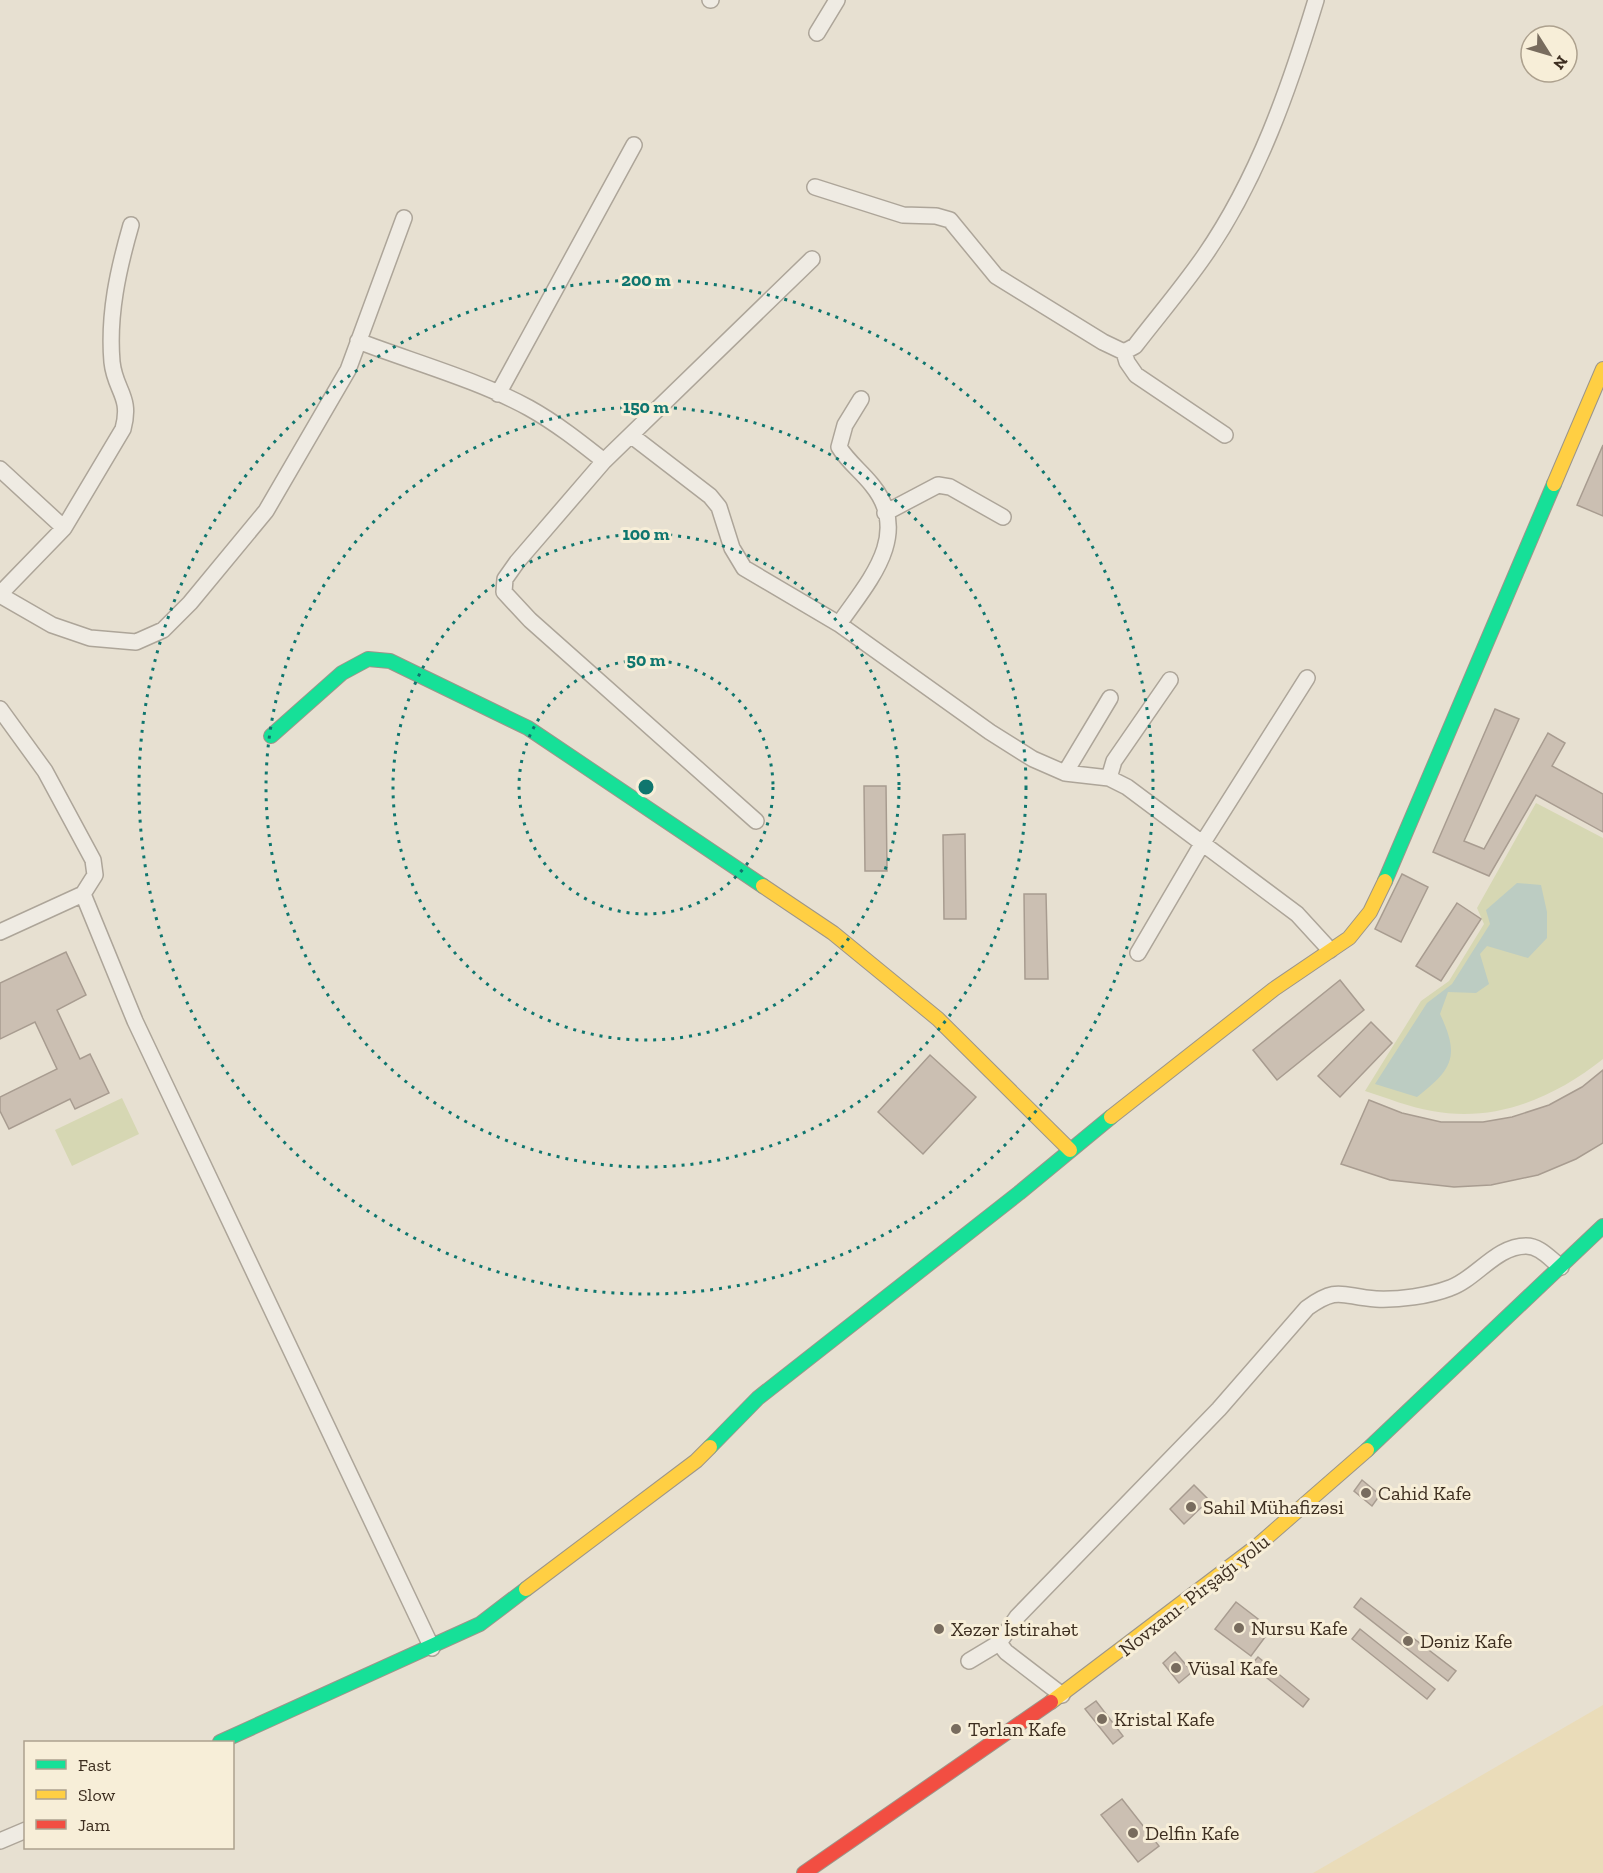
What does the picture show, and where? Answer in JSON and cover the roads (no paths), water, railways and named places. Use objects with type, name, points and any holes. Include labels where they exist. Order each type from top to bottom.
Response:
[{"type":"street","points":[[818,33],[837,0]]},
{"type":"street","points":[[1124,352],[1135,346],[1205,255],[1236,203],[1259,159],[1287,88],[1316,0]]},
{"type":"street","points":[[498,393],[634,145]]},
{"type":"street","points":[[815,188],[903,216],[936,216],[950,220],[996,276],[1103,342],[1124,352],[1127,362],[1136,375],[1225,435]]},
{"type":"street","points":[[131,225],[113,295],[113,366],[127,412],[123,429],[64,528],[0,594],[52,625],[90,638],[136,642],[163,630],[190,603],[266,511],[348,370],[404,218]]},
{"type":"street","points":[[756,821],[530,620],[504,592],[505,579],[604,461],[812,259]]},
{"type":"street","points":[[358,341],[498,393],[561,427],[604,461]]},
{"type":"street","points":[[224,1741],[432,1648],[480,1624],[696,1461],[758,1398],[1191,1051],[1349,938],[1362,924],[1384,884],[1603,369]]},
{"type":"street","points":[[838,624],[879,566],[885,554],[888,529],[882,501],[873,485],[846,458],[839,447],[845,425],[861,399]]},
{"type":"street","points":[[632,436],[710,496],[718,507],[732,548],[744,568],[838,624],[990,732],[1033,759],[1065,773],[1109,778],[1127,787],[1297,914],[1330,950]]},
{"type":"street","points":[[0,469],[64,528]]},
{"type":"street","points":[[885,513],[938,485],[950,487],[1003,517]]},
{"type":"street","points":[[271,736],[342,673],[368,659],[390,662],[528,728],[833,933],[938,1019],[1070,1150]]},
{"type":"street","points":[[1138,953],[1202,844],[1306,678]]},
{"type":"street","points":[[1109,778],[1114,761],[1170,680]]},
{"type":"street","points":[[1065,773],[1110,698]]},
{"type":"street","points":[[0,709],[45,771],[93,860],[96,875],[83,894],[0,932]]},
{"type":"street","points":[[83,894],[135,1021],[432,1648]]},
{"type":"street","name":"Novxanı- Pirşağı yolu","points":[[804,1873],[896,1812],[1062,1695],[1257,1546],[1354,1462],[1603,1226]]},
{"type":"street","points":[[969,1661],[999,1643],[1017,1617],[1219,1409],[1307,1308],[1324,1295],[1341,1292],[1376,1299],[1450,1288],[1509,1249],[1526,1246],[1538,1248],[1561,1267]]},
{"type":"street","points":[[999,1643],[1006,1652],[1062,1695]]},
{"type":"street","points":[[0,1841],[24,1831]]},
{"type":"place","name":"Cahid Kafe","points":[[1366,1493]]},
{"type":"place","name":"Sahil Mühafizəsi","points":[[1191,1507]]},
{"type":"place","name":"Nursu Kafe","points":[[1239,1628]]},
{"type":"place","name":"Xəzər İstirahət","points":[[939,1629]]},
{"type":"place","name":"Dəniz Kafe","points":[[1408,1641]]},
{"type":"place","name":"Vüsal Kafe","points":[[1176,1668]]},
{"type":"place","name":"Kristal Kafe","points":[[1102,1719]]},
{"type":"place","name":"Tərlan Kafe","points":[[956,1729]]},
{"type":"place","name":"Delfin Kafe","points":[[1133,1833]]}]
